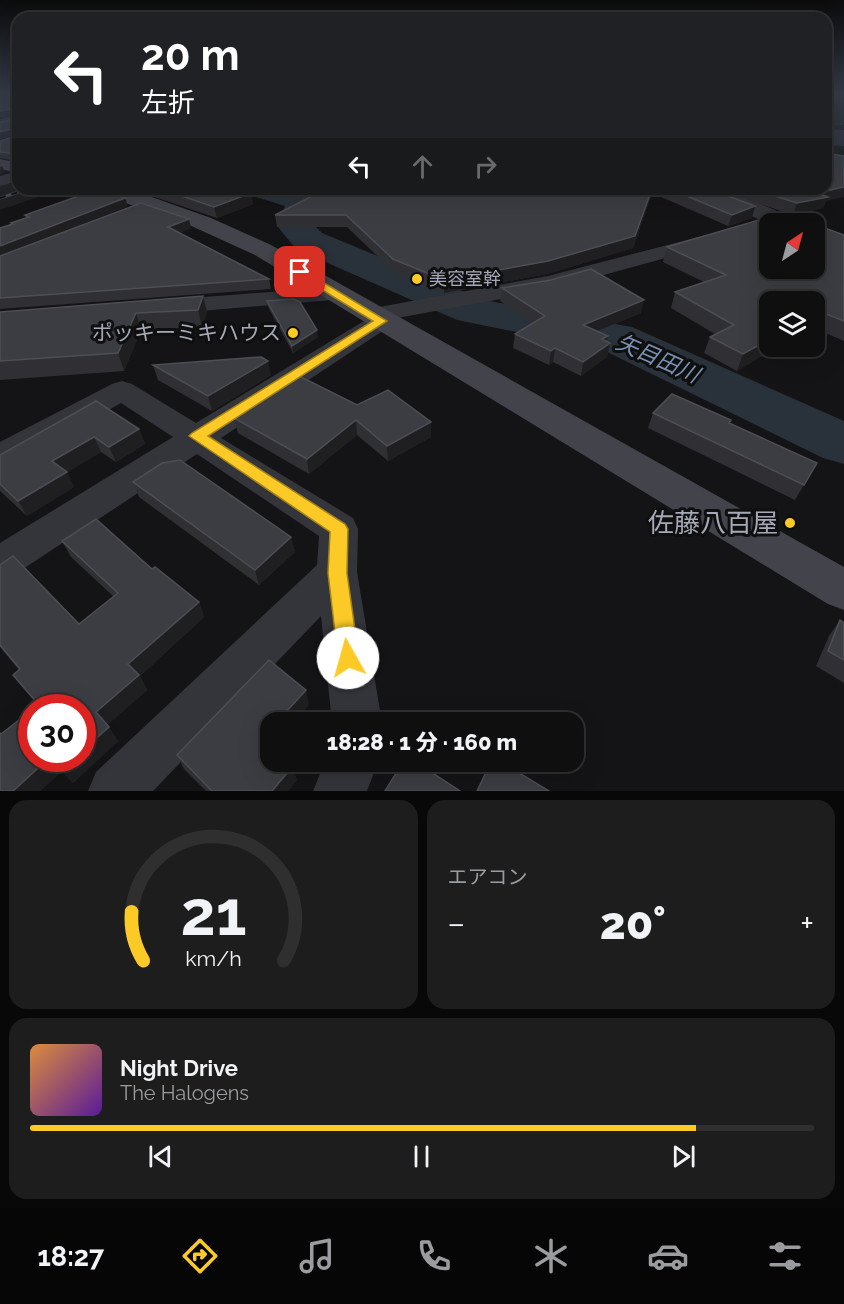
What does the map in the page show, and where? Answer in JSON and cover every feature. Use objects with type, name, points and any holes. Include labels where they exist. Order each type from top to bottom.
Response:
[{"type":"street","points":[[122,195],[206,222],[263,250],[844,590]]},
{"type":"street","points":[[717,195],[767,213]]},
{"type":"street","points":[[748,228],[759,224]]},
{"type":"street","points":[[0,563],[376,318],[549,283],[727,235]]},
{"type":"street","points":[[139,308],[336,294]]},
{"type":"street","points":[[0,456],[122,390],[339,529],[337,573],[356,712]]},
{"type":"street","points":[[115,791],[337,573]]},
{"type":"street","points":[[340,791],[348,772]]},
{"type":"shaded area","points":[[12,182],[12,195],[44,195],[0,210],[0,185]]},
{"type":"building","points":[[12,137],[12,154],[0,152],[0,141]]},
{"type":"building","points":[[832,154],[844,156],[844,187],[832,190]]},
{"type":"building","points":[[81,195],[116,195],[125,198],[0,246],[0,228],[29,217],[25,215]]},
{"type":"building","points":[[179,195],[246,195],[214,207]]},
{"type":"building","points":[[314,195],[650,195],[635,236],[548,261],[444,280],[393,259],[346,215],[275,215]]},
{"type":"building","points":[[684,195],[724,195],[755,206],[732,215]]},
{"type":"building","points":[[772,195],[822,195],[828,197],[797,203]]},
{"type":"building","points":[[141,203],[189,219],[168,227],[269,279],[0,298],[0,256]]},
{"type":"building","points":[[759,220],[759,279],[825,279],[825,228],[844,235],[844,321],[825,314],[825,291],[759,291],[759,345],[743,354],[710,337],[734,325],[675,292],[726,275],[667,247]]},
{"type":"building","points":[[591,269],[644,300],[583,325],[608,336],[602,339],[610,343],[583,362],[555,348],[551,351],[515,334],[545,316],[502,288],[551,280]]},
{"type":"building","points":[[203,296],[198,310],[136,313],[118,353],[0,361],[0,312]]},
{"type":"building","points":[[294,299],[300,302],[317,330],[292,346],[267,301]]},
{"type":"building","points":[[261,357],[268,361],[208,396],[153,365]]},
{"type":"building","points":[[297,375],[357,405],[388,390],[431,422],[387,446],[356,420],[307,459],[234,418],[240,414],[238,412]]},
{"type":"building","points":[[672,394],[731,420],[729,423],[817,463],[804,485],[653,413]]},
{"type":"building","points":[[96,401],[139,429],[109,447],[94,437],[52,461],[67,472],[18,501],[0,484],[0,455]]},
{"type":"building","points":[[180,460],[291,537],[255,570],[133,482],[162,463]]},
{"type":"building","points":[[96,519],[152,569],[155,567],[199,602],[128,664],[139,675],[96,712],[96,694],[29,694],[13,675],[20,669],[0,645],[0,565],[13,556],[79,624],[118,593],[62,541]]},
{"type":"building","points":[[840,620],[844,623],[844,660],[828,651]]},
{"type":"building","points":[[269,660],[306,690],[286,712],[260,712],[260,772],[288,772],[272,791],[212,791],[177,755]]},
{"type":"building","points":[[96,712],[109,727],[96,739]]},
{"type":"building","points":[[18,721],[18,772],[34,772],[13,791],[0,791],[1,734]]},
{"type":"building","points":[[397,772],[431,772],[460,791],[385,791]]},
{"type":"building","points":[[486,772],[518,772],[549,791],[477,791]]},
{"type":"waterway","points":[[832,137],[844,138]]},
{"type":"waterway","name":"矢目田川","points":[[288,195],[303,202],[296,227],[309,241],[473,311],[615,337],[844,444]]},
{"type":"railway","points":[[0,198],[12,194]]},
{"type":"place","name":"美容室幹","points":[[417,279]]},
{"type":"place","name":"ポッキーミキハウス","points":[[293,333]]},
{"type":"place","name":"佐藤八百屋","points":[[790,523]]},
{"type":"route","points":[[300,272],[381,321],[197,436],[339,529],[337,573],[348,658]]}]
